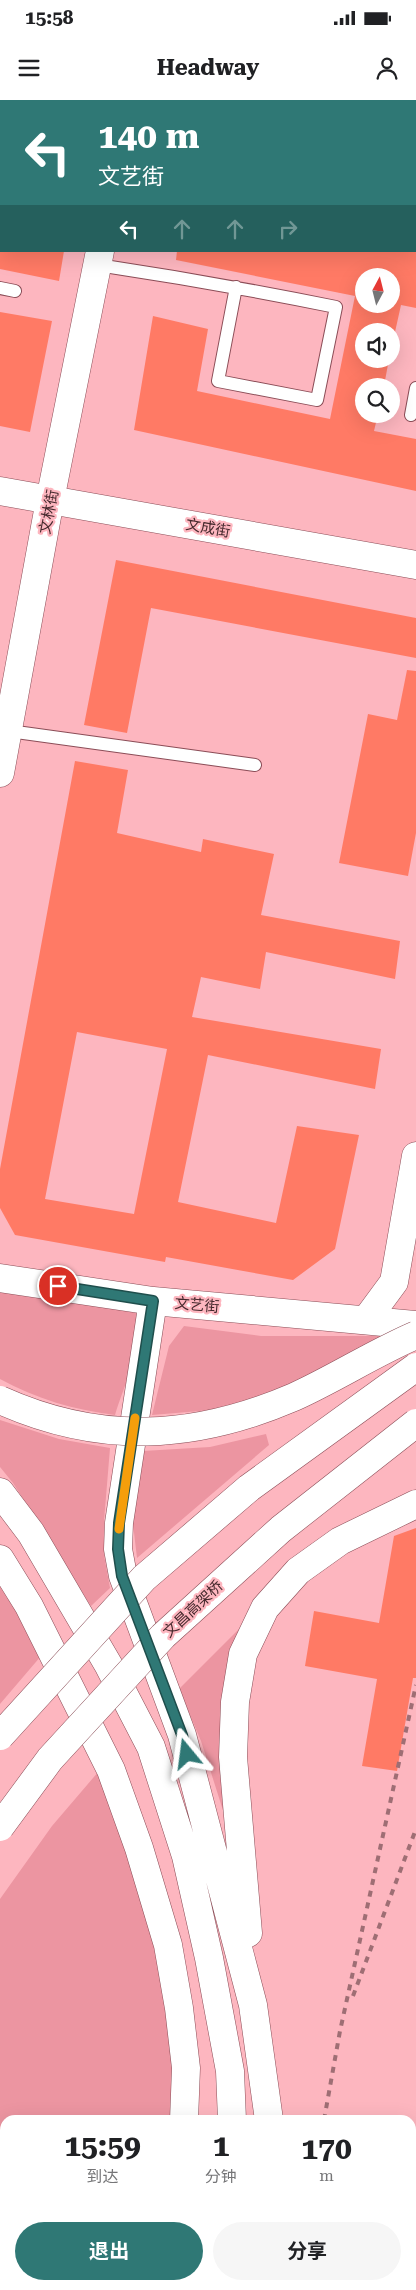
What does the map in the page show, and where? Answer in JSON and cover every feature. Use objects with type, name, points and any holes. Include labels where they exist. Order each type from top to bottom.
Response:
[{"type":"main road","name":"文林街","points":[[0,773],[50,500],[99,258]]},
{"type":"main road","name":"文成街","points":[[0,491],[416,565]]},
{"type":"main road","points":[[366,1320],[394,1282],[416,1156]]},
{"type":"main road","name":"文艺街","points":[[0,1278],[153,1301],[412,1324]]},
{"type":"main road","points":[[153,1301],[119,1523],[118,1549],[122,1576],[182,1735],[254,2005]]},
{"type":"main road","points":[[0,1400],[68,1424],[119,1432],[175,1431],[228,1420],[294,1396],[389,1346],[412,1324]]},
{"type":"main road","points":[[0,1736],[144,1578],[249,1488],[416,1368]]},
{"type":"main road","name":"文昌高架桥","points":[[0,1827],[50,1759],[163,1636],[281,1529],[412,1427]]},
{"type":"main road","points":[[0,1492],[31,1533],[109,1666],[151,1747],[186,1856],[230,2071],[232,2115]]},
{"type":"main road","points":[[268,2115],[254,2005],[234,1757],[235,1702],[244,1654],[265,1608],[298,1571],[340,1541],[416,1504]]},
{"type":"main road","points":[[0,1559],[30,1606],[111,1770],[139,1848],[168,1945],[179,2008],[186,2068],[184,2115]]},
{"type":"lane","points":[[99,258],[336,307],[317,400],[218,381],[236,287]]},
{"type":"lane","points":[[0,288],[15,291]]},
{"type":"lane","points":[[411,414],[416,388]]},
{"type":"lane","points":[[9,731],[255,764]]},
{"type":"shaded area","points":[[0,1289],[136,1313],[138,1339],[136,1352],[115,1415],[56,1403],[0,1379]]},
{"type":"shaded area","points":[[184,1326],[261,1336],[381,1336],[382,1349],[317,1380],[212,1410],[152,1415],[169,1346]]},
{"type":"shaded area","points":[[0,1420],[59,1439],[110,1448],[104,1521],[104,1555],[110,1588],[91,1606],[13,1483],[0,1467]]},
{"type":"shaded area","points":[[266,1434],[269,1445],[137,1558],[133,1524],[143,1451],[210,1447]]},
{"type":"shaded area","points":[[0,1576],[41,1656],[0,1704]]},
{"type":"shaded area","points":[[249,1619],[226,1678],[220,1731],[227,1823],[201,1741],[179,1689]]},
{"type":"shaded area","points":[[99,1771],[144,1899],[160,1970],[172,2040],[172,2115],[0,2115],[0,1899],[52,1826]]},
{"type":"building","points":[[0,252],[64,252],[59,281],[0,269]]},
{"type":"building","points":[[177,252],[416,252],[416,308],[401,305],[400,310],[400,268],[355,268],[355,296],[176,260]]},
{"type":"building","points":[[355,296],[355,313],[399,313],[397,323],[355,323],[355,368],[387,368],[385,378],[355,378],[355,423],[376,423],[374,431],[416,439],[416,491],[134,430],[153,316],[208,329],[197,391],[330,419]]},
{"type":"building","points":[[0,312],[52,321],[30,432],[0,426]]},
{"type":"building","points":[[116,560],[416,618],[416,658],[151,608],[127,733],[84,725]]},
{"type":"building","points":[[407,670],[416,671],[416,833],[408,876],[339,863],[368,714],[397,720]]},
{"type":"building","points":[[75,761],[128,770],[117,833],[201,852],[203,839],[274,854],[261,915],[400,941],[395,979],[266,952],[260,989],[201,977],[192,1017],[381,1049],[375,1089],[208,1055],[178,1202],[276,1223],[297,1126],[359,1135],[335,1249],[293,1280],[166,1257],[165,1262],[15,1235],[0,1208],[0,1169]],"holes":[[[77,1032],[167,1049],[134,1214],[45,1199]]]},
{"type":"building","points":[[416,1528],[416,1678],[413,1678],[397,1771],[362,1766],[377,1679],[305,1666],[314,1611],[379,1623],[394,1536]]},
{"type":"railway","points":[[325,2115],[340,2031],[416,1685]]},
{"type":"railway","points":[[353,1996],[416,1829]]},
{"type":"slow traffic","points":[[119,1529],[135,1418]]},
{"type":"route","points":[[58,1286],[153,1301],[119,1523],[118,1549],[122,1576],[182,1735],[187,1754]]}]
